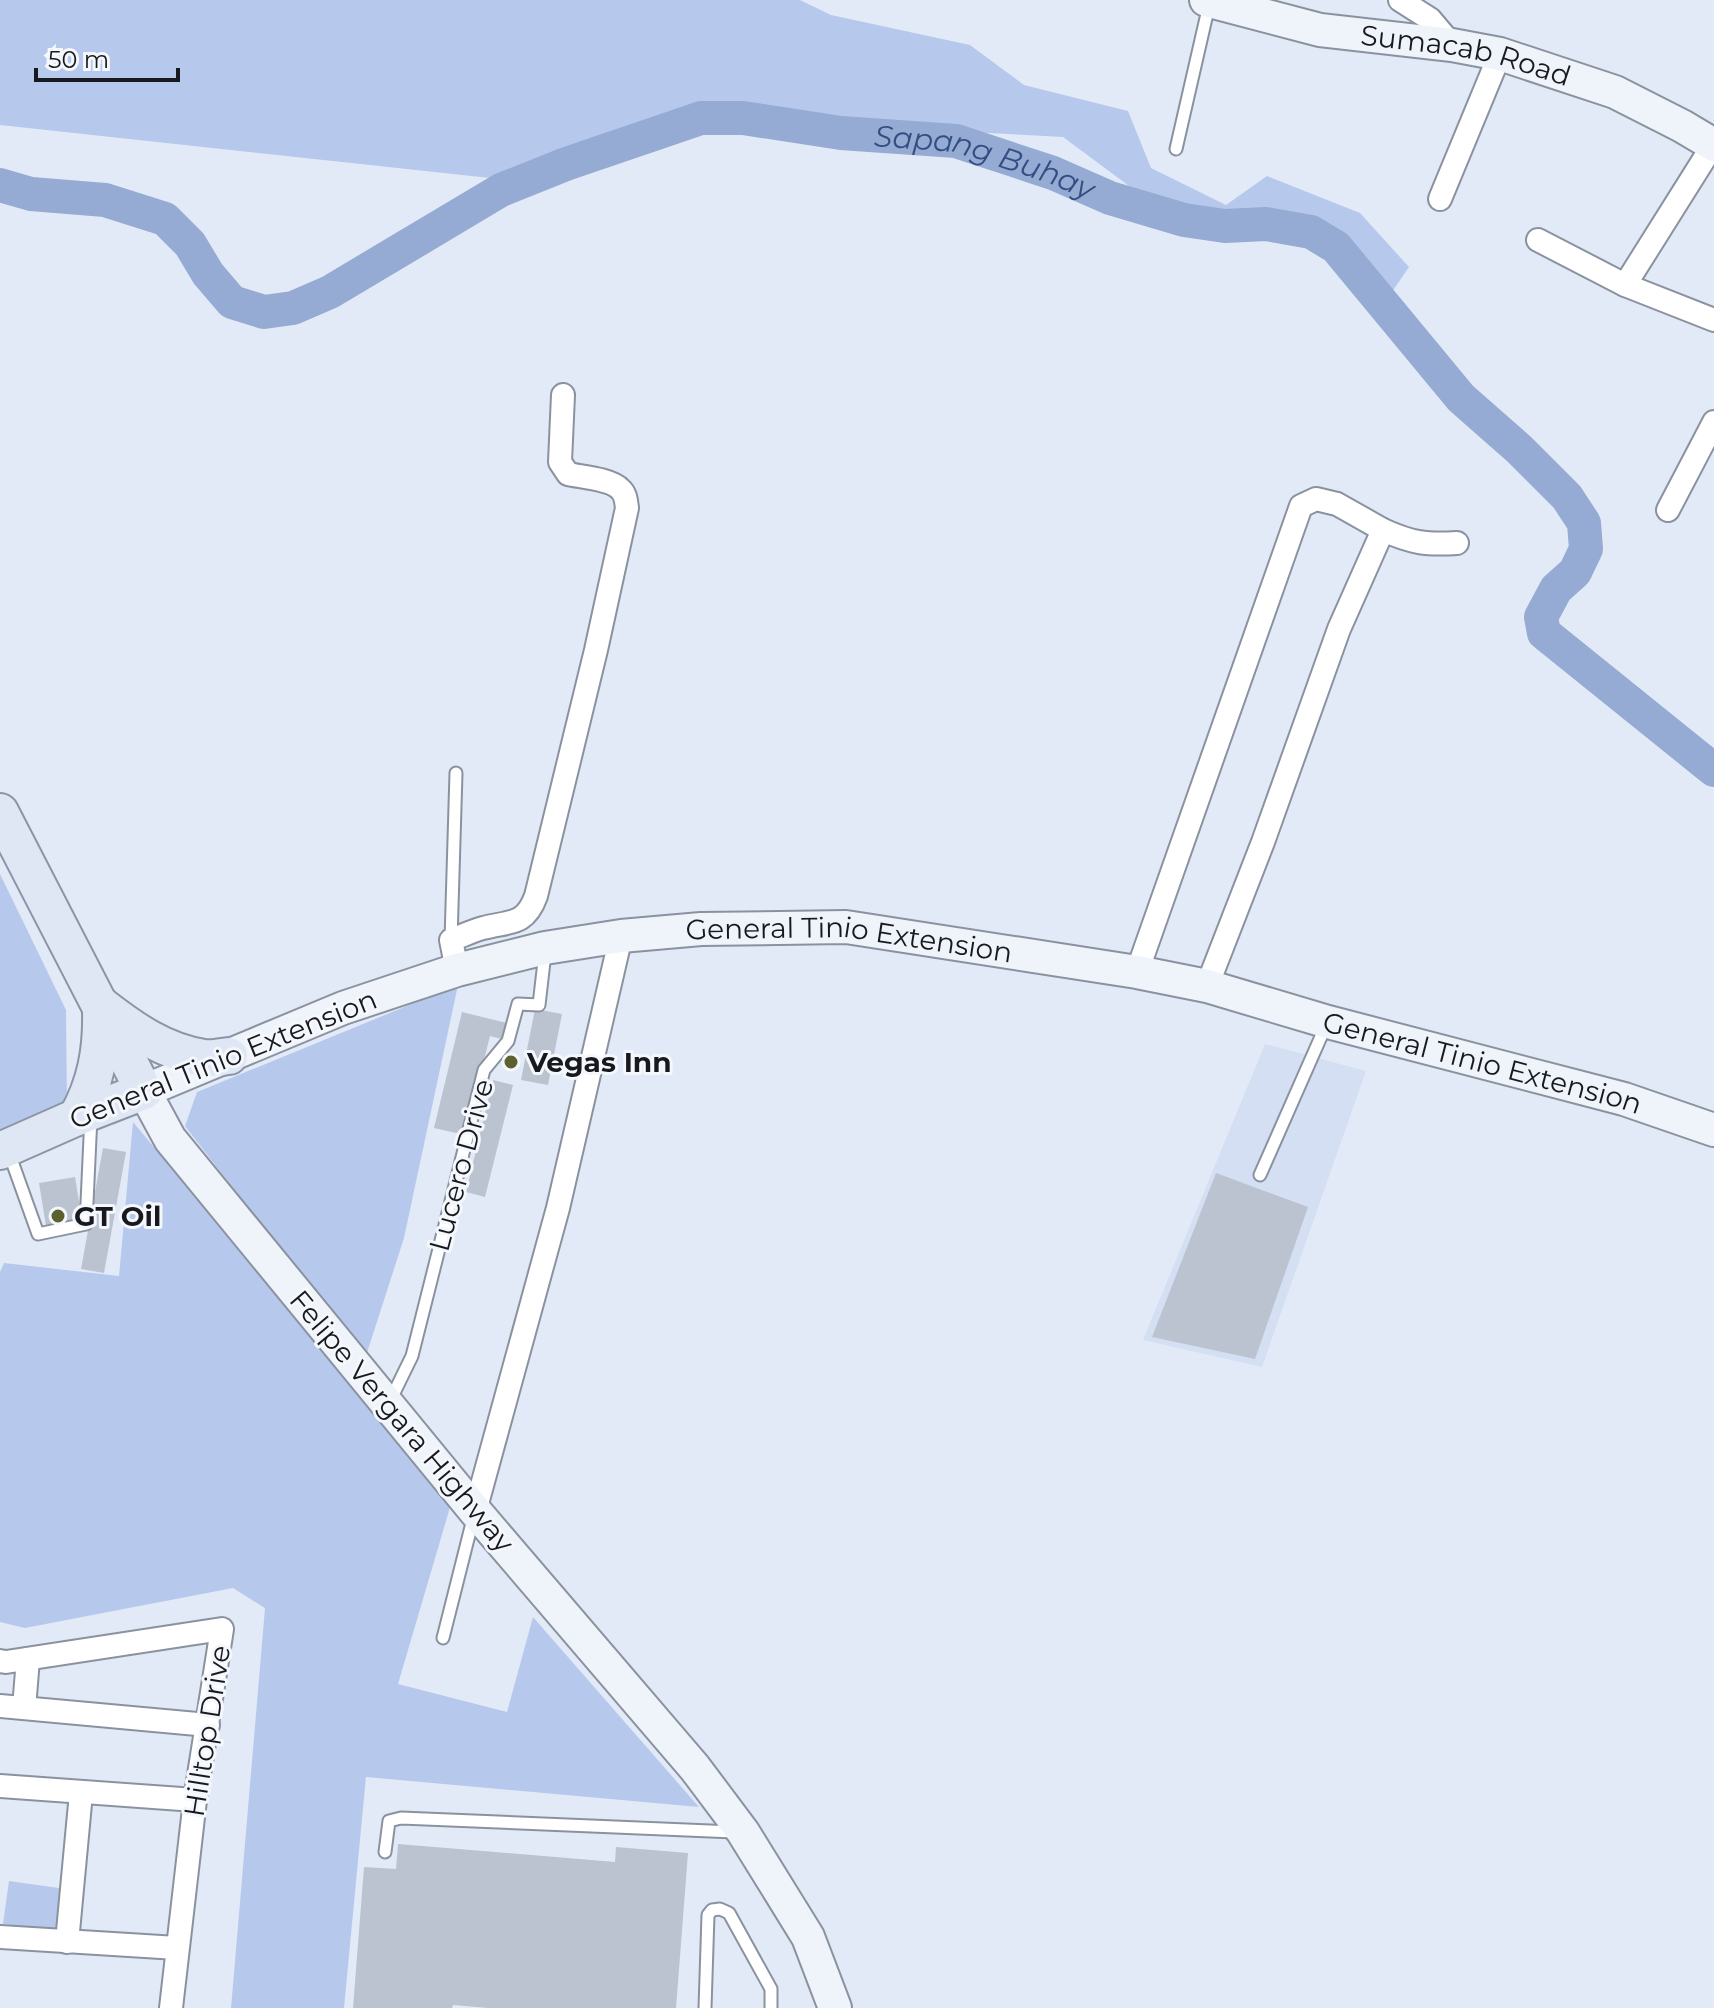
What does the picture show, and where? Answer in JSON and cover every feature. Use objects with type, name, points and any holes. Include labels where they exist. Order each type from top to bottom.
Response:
[{"type":"main road","name":"Felipe Vergara Highway","points":[[0,812],[144,1091]]},
{"type":"main road","points":[[100,1005],[132,1030],[161,1045],[207,1059],[229,1056]]},
{"type":"main road","points":[[84,1114],[101,1040],[100,1005]]},
{"type":"main road","name":"General Tinio Extension","points":[[4,1149],[144,1091]]},
{"type":"street","name":"Sumacab Road","points":[[1208,0],[1320,30],[1452,45],[1500,54],[1615,92],[1713,145]]},
{"type":"street","points":[[1400,0],[1430,19],[1452,45]]},
{"type":"street","points":[[1440,199],[1500,54]]},
{"type":"street","points":[[1625,285],[1713,145]]},
{"type":"street","points":[[1538,240],[1625,285],[1714,320]]},
{"type":"street","points":[[454,955],[481,928],[518,920],[531,910],[593,666],[627,508],[625,496],[612,483],[568,474],[563,469],[560,462],[563,395]]},
{"type":"street","points":[[1668,510],[1714,422]]},
{"type":"street","points":[[1137,972],[1301,506],[1316,499],[1337,504],[1400,538],[1425,545],[1457,543]]},
{"type":"street","points":[[1207,986],[1263,842],[1339,629],[1383,530]]},
{"type":"street","name":"General Tinio Extension","points":[[144,1091],[343,1008],[454,955],[545,948],[621,936],[701,929],[846,927],[1137,972],[1207,986],[1328,1022],[1624,1099],[1714,1130]]},
{"type":"street","points":[[475,1511],[558,1208],[621,936]]},
{"type":"street","name":"Felipe Vergara Highway","points":[[144,1091],[170,1139],[475,1511],[695,1768],[743,1832],[808,1937],[835,2008]]},
{"type":"street","name":"Hilltop Drive","points":[[0,1661],[222,1629],[195,1800],[171,2008]]},
{"type":"street","points":[[24,1708],[28,1659]]},
{"type":"street","points":[[0,1706],[208,1725]]},
{"type":"street","points":[[0,1786],[195,1800]]},
{"type":"street","points":[[67,1942],[81,1793]]},
{"type":"street","points":[[0,1937],[177,1948]]},
{"type":"lane","points":[[1176,149],[1208,0]]},
{"type":"lane","points":[[454,955],[456,773]]},
{"type":"lane","name":"Lucero Drive","points":[[388,1404],[412,1356],[484,1070],[508,1041],[518,1004],[539,1005],[545,948]]},
{"type":"lane","points":[[1260,1175],[1328,1022]]},
{"type":"lane","points":[[4,1149],[38,1234],[86,1224],[84,1114]]},
{"type":"lane","points":[[443,1638],[475,1511]]},
{"type":"lane","points":[[385,1852],[389,1821],[401,1818],[743,1832]]},
{"type":"lane","points":[[705,2008],[708,1915],[712,1910],[720,1909],[729,1913],[771,1989],[771,2008]]},
{"type":"shaded area","points":[[0,0],[800,0],[831,15],[970,45],[1024,85],[1128,111],[1151,168],[1226,205],[1267,176],[1360,213],[1409,267],[1390,295],[1330,227],[1156,206],[1063,137],[951,131],[808,113],[690,108],[490,178],[0,125]]},
{"type":"shaded area","points":[[0,874],[66,1010],[67,1105],[0,1134]]},
{"type":"shaded area","points":[[458,985],[404,1238],[365,1359],[185,1126],[197,1092]]},
{"type":"shaded area","points":[[1265,1044],[1366,1071],[1262,1367],[1143,1340]]},
{"type":"shaded area","points":[[133,1122],[451,1504],[398,1684],[507,1712],[533,1617],[699,1807],[366,1777],[344,2008],[231,2008],[265,1608],[233,1588],[25,1628],[0,1622],[0,1272],[4,1263],[119,1276]]},
{"type":"shaded area","points":[[9,1881],[66,1889],[60,1931],[3,1924]]},
{"type":"building","points":[[535,1009],[562,1014],[548,1085],[521,1080]]},
{"type":"building","name":"Vegas Inn","points":[[462,1012],[507,1023],[502,1039],[490,1036],[465,1135],[434,1128]]},
{"type":"building","points":[[493,1080],[513,1085],[485,1197],[466,1192]]},
{"type":"building","points":[[103,1148],[126,1152],[104,1273],[81,1269]]},
{"type":"building","points":[[1216,1173],[1308,1207],[1255,1359],[1152,1337]]},
{"type":"building","points":[[75,1177],[82,1220],[46,1226],[39,1183]]},
{"type":"building","points":[[398,1844],[615,1862],[616,1847],[688,1853],[676,2008],[488,2008],[453,2005],[452,2008],[353,2008],[364,1867],[396,1869]]},
{"type":"waterway","name":"Sapang Buhay","points":[[0,185],[31,194],[105,200],[165,219],[190,244],[208,274],[232,302],[264,312],[293,308],[330,292],[501,190],[566,164],[701,118],[743,118],[841,133],[956,141],[1053,173],[1110,198],[1184,220],[1225,226],[1266,224],[1311,232],[1336,247],[1461,398],[1567,497],[1584,523],[1586,549],[1575,572],[1556,589],[1541,617],[1544,633],[1714,770]]},
{"type":"place","name":"Vegas Inn","points":[[511,1062]]},
{"type":"place","name":"GT Oil","points":[[58,1216]]}]
